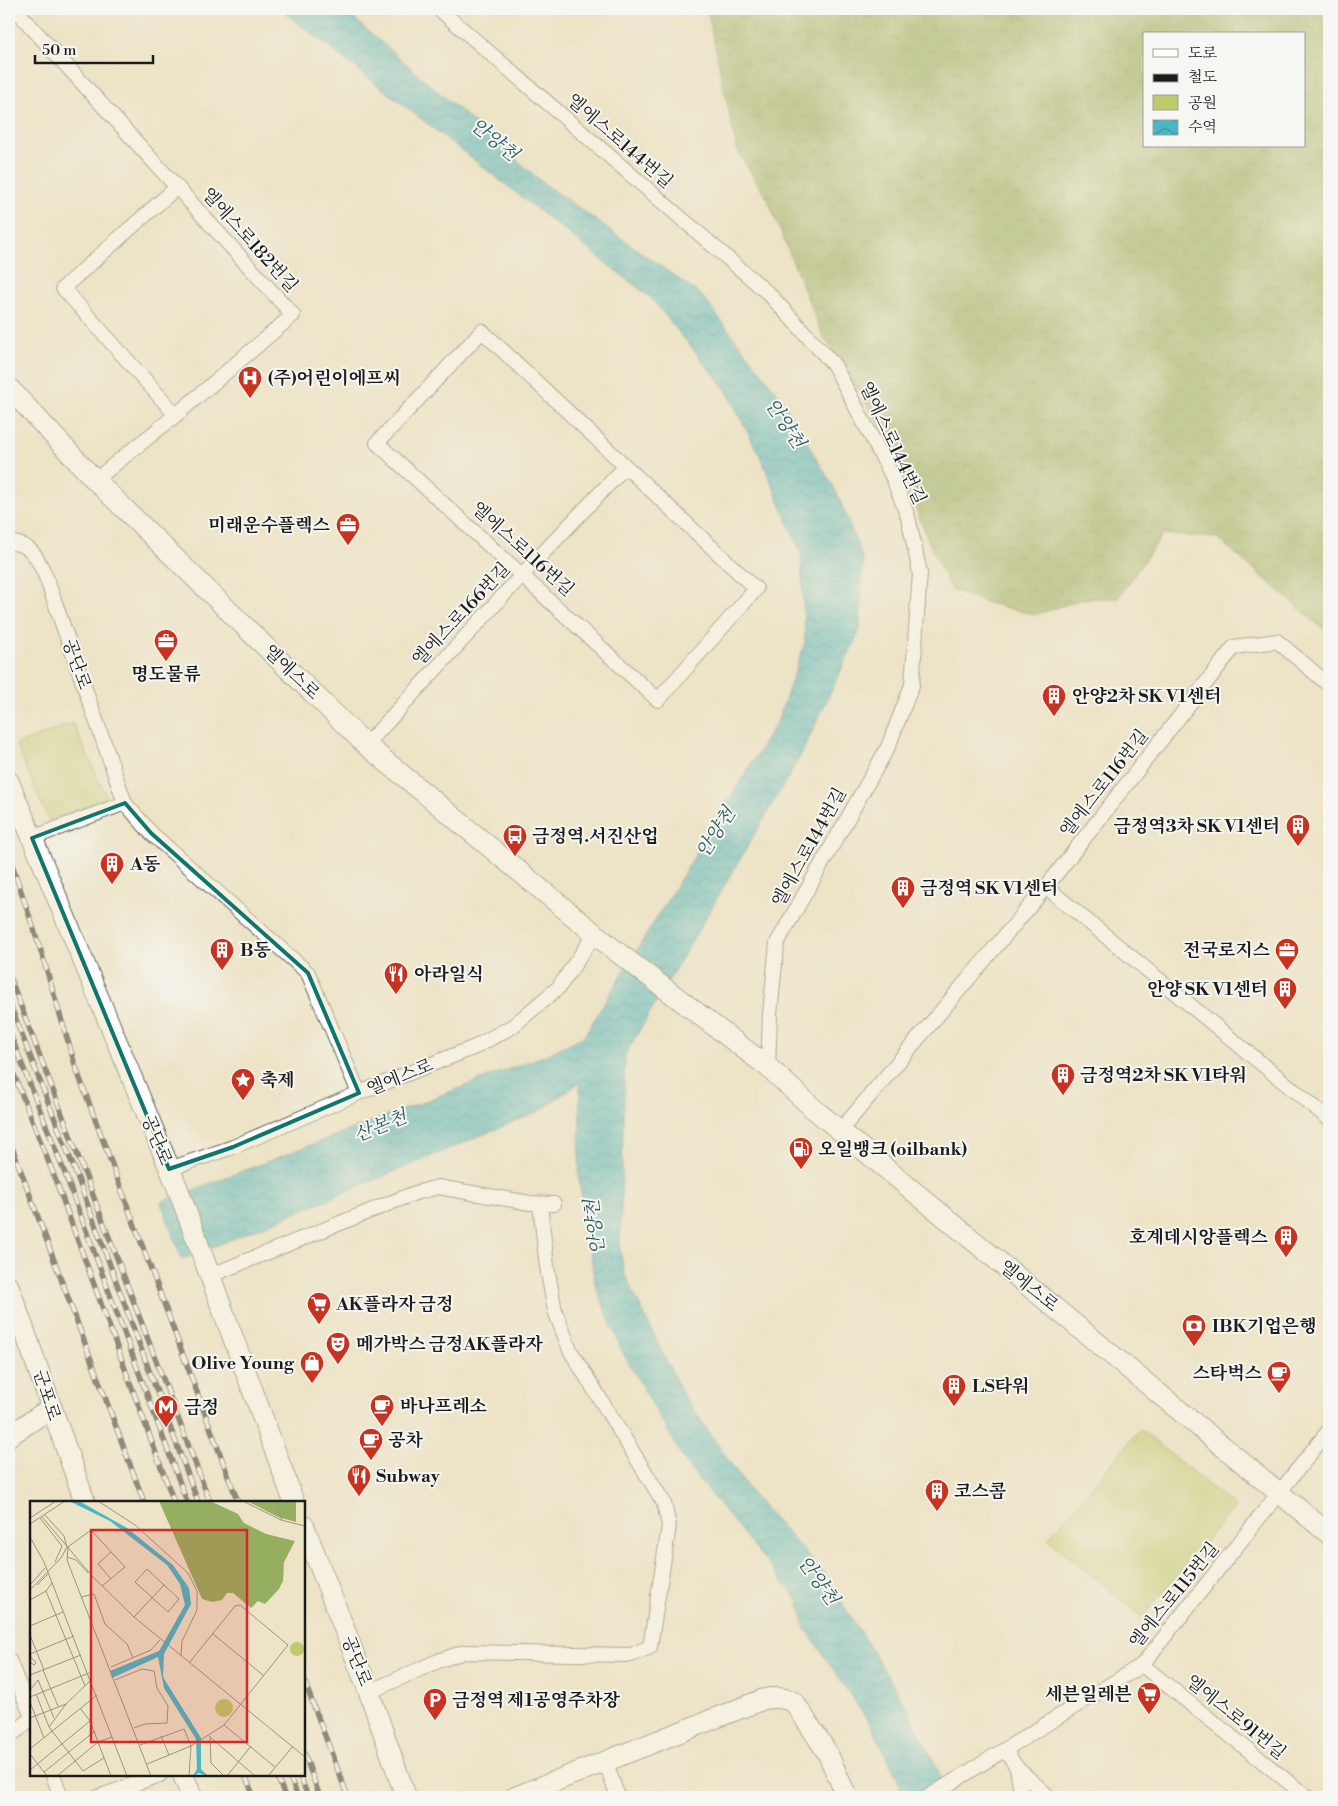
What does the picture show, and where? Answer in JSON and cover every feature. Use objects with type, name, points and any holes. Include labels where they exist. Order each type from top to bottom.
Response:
[{"type":"street","name":"엘에스로182번길","points":[[15,9],[293,315],[176,415],[95,480]]},
{"type":"street","name":"엘에스로144번길","points":[[439,9],[770,294],[834,365],[893,478],[908,517],[920,573],[912,685],[888,747],[777,943],[770,1014],[768,1067]]},
{"type":"street","name":"엘에스로182번길","points":[[176,415],[63,288],[177,187]]},
{"type":"street","name":"엘에스로116번길","points":[[482,332],[626,466],[756,589],[658,700],[378,443],[482,332]]},
{"type":"street","name":"엘에스로","points":[[11,392],[95,480],[366,745],[612,948],[768,1067],[840,1131],[1153,1388],[1278,1494],[1329,1534]]},
{"type":"street","name":"엘에스로166번길","points":[[366,745],[522,574],[626,466]]},
{"type":"street","name":"공단로","points":[[9,543],[20,543],[29,548],[46,577],[125,803]]},
{"type":"street","name":"엘에스로116번길","points":[[840,1131],[1046,887],[1234,647],[1277,641],[1329,684]]},
{"type":"street","name":"공단로","points":[[9,782],[172,1177],[294,1501]]},
{"type":"street","points":[[32,838],[125,803],[151,833],[308,973],[359,1093]]},
{"type":"street","points":[[1046,887],[1329,1119]]},
{"type":"street","name":"엘에스로","points":[[172,1177],[233,1147],[359,1093],[475,1047],[513,1026],[559,986],[595,934]]},
{"type":"street","points":[[209,1276],[415,1193],[438,1187],[547,1204],[548,1276],[556,1310],[570,1350],[664,1503],[669,1526],[650,1647],[631,1655],[464,1652],[438,1661],[369,1692]]},
{"type":"street","name":"군포로","points":[[9,1287],[85,1501]]},
{"type":"street","points":[[9,1436],[51,1408]]},
{"type":"street","points":[[1278,1494],[1329,1430]]},
{"type":"street","name":"엘에스로115번길","points":[[928,1797],[982,1763],[1006,1751],[1142,1665],[1278,1494]]},
{"type":"street","name":"공단로","points":[[305,1529],[369,1692],[406,1797]]},
{"type":"street","points":[[9,1660],[30,1712]]},
{"type":"street","name":"엘에스로91번길","points":[[1142,1665],[1307,1797]]},
{"type":"street","points":[[515,1797],[764,1699],[774,1697],[787,1698],[794,1702],[827,1752],[847,1797]]},
{"type":"street","points":[[9,1737],[30,1720]]},
{"type":"street","points":[[1006,1751],[1017,1768],[1049,1797]]},
{"type":"street","points":[[605,1761],[618,1797]]},
{"type":"street","points":[[1017,1768],[1022,1797]]},
{"type":"street","points":[[53,1776],[61,1797]]},
{"type":"street","points":[[98,1797],[157,1776]]},
{"type":"street","points":[[184,1776],[192,1797]]},
{"type":"highlighted area","points":[[125,803],[151,833],[308,973],[359,1093],[233,1147],[169,1169],[32,838]]},
{"type":"green space","points":[[707,9],[1329,9],[1329,634],[1217,538],[1163,534],[1118,598],[1084,599],[1034,615],[988,603],[951,590],[933,552],[889,439],[822,334],[767,198],[737,150]]},
{"type":"green space","points":[[73,723],[107,798],[49,821],[16,745]]},
{"type":"green space","points":[[1140,1429],[1235,1507],[1142,1617],[1048,1539]]},
{"type":"water","points":[[280,9],[343,9],[541,181],[701,295],[779,395],[837,493],[863,559],[860,630],[800,757],[625,1055],[620,1250],[625,1275],[682,1393],[753,1495],[823,1572],[907,1707],[940,1774],[943,1797],[902,1797],[899,1782],[872,1727],[806,1629],[798,1601],[687,1465],[622,1351],[595,1284],[579,1180],[580,1082],[540,1111],[182,1260],[161,1202],[546,1055],[584,1036],[778,720],[805,642],[801,553],[760,456],[726,390],[651,298]]},
{"type":"railway","points":[[9,855],[40,948],[76,1068],[238,1501]]},
{"type":"railway","points":[[9,975],[210,1501]]},
{"type":"railway","points":[[9,1002],[74,1168],[198,1501]]},
{"type":"railway","points":[[9,1031],[64,1171],[187,1501]]},
{"type":"railway","points":[[9,1062],[53,1173],[174,1501]]},
{"type":"railway","points":[[9,1139],[144,1501]]},
{"type":"railway","points":[[305,1683],[348,1797]]},
{"type":"railway","points":[[305,1756],[320,1797]]},
{"type":"railway","points":[[245,1776],[254,1797]]},
{"type":"railway","points":[[277,1776],[285,1797]]},
{"type":"railway","points":[[289,1776],[298,1797]]},
{"type":"railway","points":[[300,1776],[308,1797]]},
{"type":"place","name":"(주)어린이에프씨","points":[[250,399]]},
{"type":"place","name":"미래운수플렉스","points":[[348,546]]},
{"type":"place","name":"명도물류","points":[[166,662]]},
{"type":"place","name":"안양2차 SK V1센터","points":[[1054,717]]},
{"type":"place","name":"금정역3차 SK V1센터","points":[[1298,847]]},
{"type":"place","name":"금정역.서진산업","points":[[515,857]]},
{"type":"place","name":"A동","points":[[112,885]]},
{"type":"place","name":"금정역 SK V1센터","points":[[903,909]]},
{"type":"place","name":"B동","points":[[222,971]]},
{"type":"place","name":"전국로지스","points":[[1287,971]]},
{"type":"place","name":"아라일식","points":[[396,995]]},
{"type":"place","name":"안양 SK V1센터","points":[[1285,1010]]},
{"type":"place","name":"금정역2차 SK V1타워","points":[[1063,1096]]},
{"type":"place","name":"축제","points":[[243,1101]]},
{"type":"place","name":"오일뱅크 (oilbank)","points":[[801,1170]]},
{"type":"place","name":"호계데시앙플렉스","points":[[1286,1258]]},
{"type":"place","name":"AK플라자 금정","points":[[319,1325]]},
{"type":"place","name":"IBK기업은행","points":[[1194,1347]]},
{"type":"place","name":"메가박스 금정AK플라자","points":[[338,1365]]},
{"type":"place","name":"Olive Young","points":[[312,1384]]},
{"type":"place","name":"스타벅스","points":[[1279,1394]]},
{"type":"place","name":"LS타워","points":[[954,1407]]},
{"type":"place","name":"바나프레소","points":[[382,1427]]},
{"type":"place","name":"금정","points":[[166,1428]]},
{"type":"place","name":"공차","points":[[371,1461]]},
{"type":"place","name":"Subway","points":[[359,1497]]},
{"type":"place","name":"코스콤","points":[[937,1512]]},
{"type":"place","name":"세븐일레븐","points":[[1149,1715]]},
{"type":"place","name":"금정역 제1공영주차장","points":[[435,1721]]},
{"type":"water label","name":"안양천","points":[[495,139]]},
{"type":"water label","name":"안양천","points":[[786,423]]},
{"type":"water label","name":"안양천","points":[[715,832]]},
{"type":"water label","name":"산본천","points":[[380,1125]]},
{"type":"water label","name":"안양천","points":[[594,1227]]},
{"type":"water label","name":"안양천","points":[[819,1580]]}]
